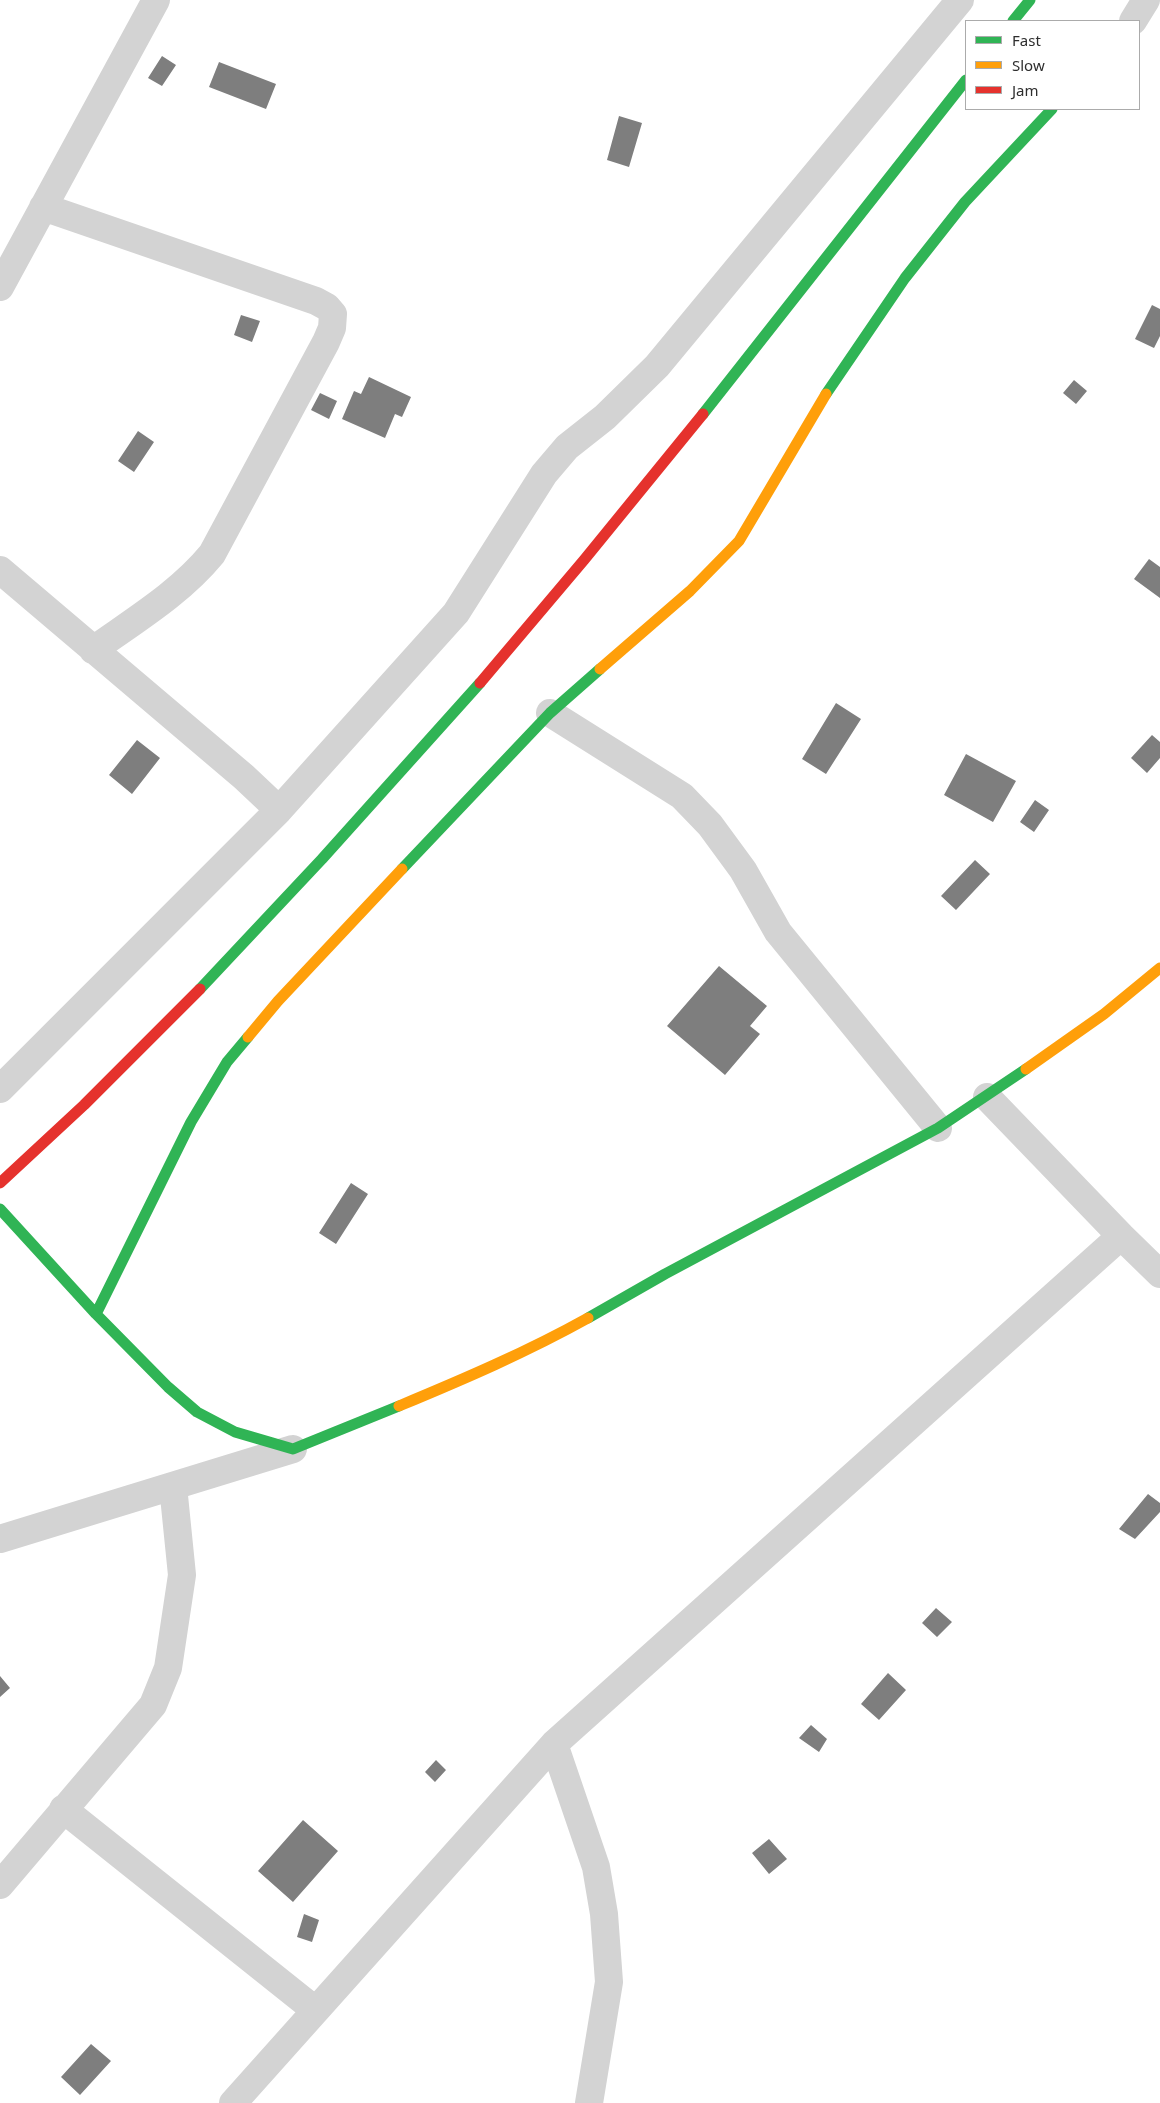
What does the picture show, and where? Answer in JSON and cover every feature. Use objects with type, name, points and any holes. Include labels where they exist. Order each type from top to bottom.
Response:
[{"type":"street","points":[[0,287],[156,0]]},
{"type":"street","points":[[0,1089],[279,810],[456,613],[544,474],[567,447],[605,417],[657,366],[960,0]]},
{"type":"street","points":[[1014,20],[1030,0]]},
{"type":"street","points":[[1134,20],[1146,0]]},
{"type":"street","points":[[0,1183],[50,1138],[242,946],[466,698],[625,509],[965,81]]},
{"type":"street","points":[[96,1314],[191,1122],[227,1062],[278,1001],[550,714],[690,591],[739,541],[827,392],[905,278],[965,202],[1051,110]]},
{"type":"street","points":[[43,207],[316,301],[327,307],[333,314],[332,328],[326,342],[212,554],[196,574],[172,594],[93,650]]},
{"type":"street","points":[[0,570],[244,777],[279,810]]},
{"type":"street","points":[[550,714],[682,796],[710,825],[744,870],[778,932],[938,1128]]},
{"type":"street","points":[[0,1539],[293,1449],[476,1374],[542,1343],[665,1274],[938,1128],[987,1097],[1104,1014],[1160,968]]},
{"type":"street","points":[[987,1097],[1160,1274]]},
{"type":"street","points":[[0,1209],[96,1314],[168,1387],[197,1412],[235,1432],[293,1449]]},
{"type":"street","points":[[233,2103],[554,1744],[1121,1236]]},
{"type":"street","points":[[0,1885],[153,1705],[168,1668],[182,1575],[173,1486]]},
{"type":"street","points":[[554,1744],[596,1867],[604,1914],[609,1982],[590,2103]]},
{"type":"street","points":[[63,1809],[315,2010]]},
{"type":"building","points":[[162,56],[176,65],[162,86],[148,78]]},
{"type":"building","points":[[219,62],[276,84],[266,109],[209,87]]},
{"type":"building","points":[[619,116],[642,123],[629,167],[607,160]]},
{"type":"building","points":[[1152,305],[1160,309],[1160,336],[1154,348],[1135,339]]},
{"type":"building","points":[[241,315],[260,321],[252,342],[234,335]]},
{"type":"building","points":[[369,377],[411,397],[402,417],[395,414],[385,438],[342,419],[354,391],[361,394]]},
{"type":"building","points":[[1074,380],[1087,391],[1076,404],[1063,393]]},
{"type":"building","points":[[320,393],[337,401],[329,419],[311,410]]},
{"type":"building","points":[[138,431],[154,442],[134,472],[118,461]]},
{"type":"building","points":[[1149,559],[1160,567],[1160,598],[1134,579]]},
{"type":"building","points":[[836,703],[861,719],[826,774],[802,759]]},
{"type":"building","points":[[1152,735],[1160,742],[1160,758],[1147,773],[1131,758]]},
{"type":"building","points":[[137,740],[160,758],[132,794],[109,775]]},
{"type":"building","points":[[966,754],[1016,781],[993,822],[944,795]]},
{"type":"building","points":[[1035,800],[1049,810],[1034,832],[1020,822]]},
{"type":"building","points":[[975,860],[990,874],[956,910],[941,896]]},
{"type":"building","points":[[719,966],[767,1006],[750,1026],[760,1034],[725,1075],[667,1026]]},
{"type":"building","points":[[351,1183],[368,1194],[336,1244],[319,1233]]},
{"type":"building","points":[[1148,1494],[1160,1503],[1160,1512],[1135,1539],[1119,1529]]},
{"type":"building","points":[[936,1608],[952,1622],[937,1637],[922,1623]]},
{"type":"building","points":[[888,1673],[906,1690],[879,1720],[861,1704]]},
{"type":"building","points":[[0,1676],[10,1688],[0,1697]]},
{"type":"building","points":[[811,1725],[827,1739],[819,1752],[799,1738]]},
{"type":"building","points":[[436,1760],[446,1770],[435,1782],[425,1772]]},
{"type":"building","points":[[303,1820],[338,1851],[293,1902],[258,1871]]},
{"type":"building","points":[[769,1839],[787,1859],[769,1874],[752,1853]]},
{"type":"building","points":[[304,1914],[319,1920],[312,1942],[297,1937]]},
{"type":"building","points":[[91,2044],[111,2061],[80,2095],[61,2077]]},
{"type":"traffic: fast","points":[[1014,20],[1030,0]]},
{"type":"traffic: fast","points":[[703,414],[965,81]]},
{"type":"traffic: fast","points":[[826,394],[905,278],[965,202],[1051,110]]},
{"type":"traffic: fast","points":[[402,869],[550,713],[600,669]]},
{"type":"traffic: fast","points":[[200,989],[322,859],[480,683]]},
{"type":"traffic: fast","points":[[96,1314],[191,1122],[227,1062],[248,1037]]},
{"type":"traffic: fast","points":[[588,1318],[665,1274],[938,1128],[1026,1069]]},
{"type":"traffic: fast","points":[[0,1209],[96,1314],[168,1387],[197,1412],[235,1432],[293,1449],[399,1406]]},
{"type":"traffic: slow","points":[[600,669],[690,591],[739,541],[826,394]]},
{"type":"traffic: slow","points":[[248,1037],[278,1001],[402,869]]},
{"type":"traffic: slow","points":[[1026,1069],[1104,1014],[1160,968]]},
{"type":"traffic: slow","points":[[399,1406],[495,1365],[588,1318]]},
{"type":"traffic: jam","points":[[480,683],[584,560],[703,414]]},
{"type":"traffic: jam","points":[[0,1183],[84,1105],[200,989]]}]
